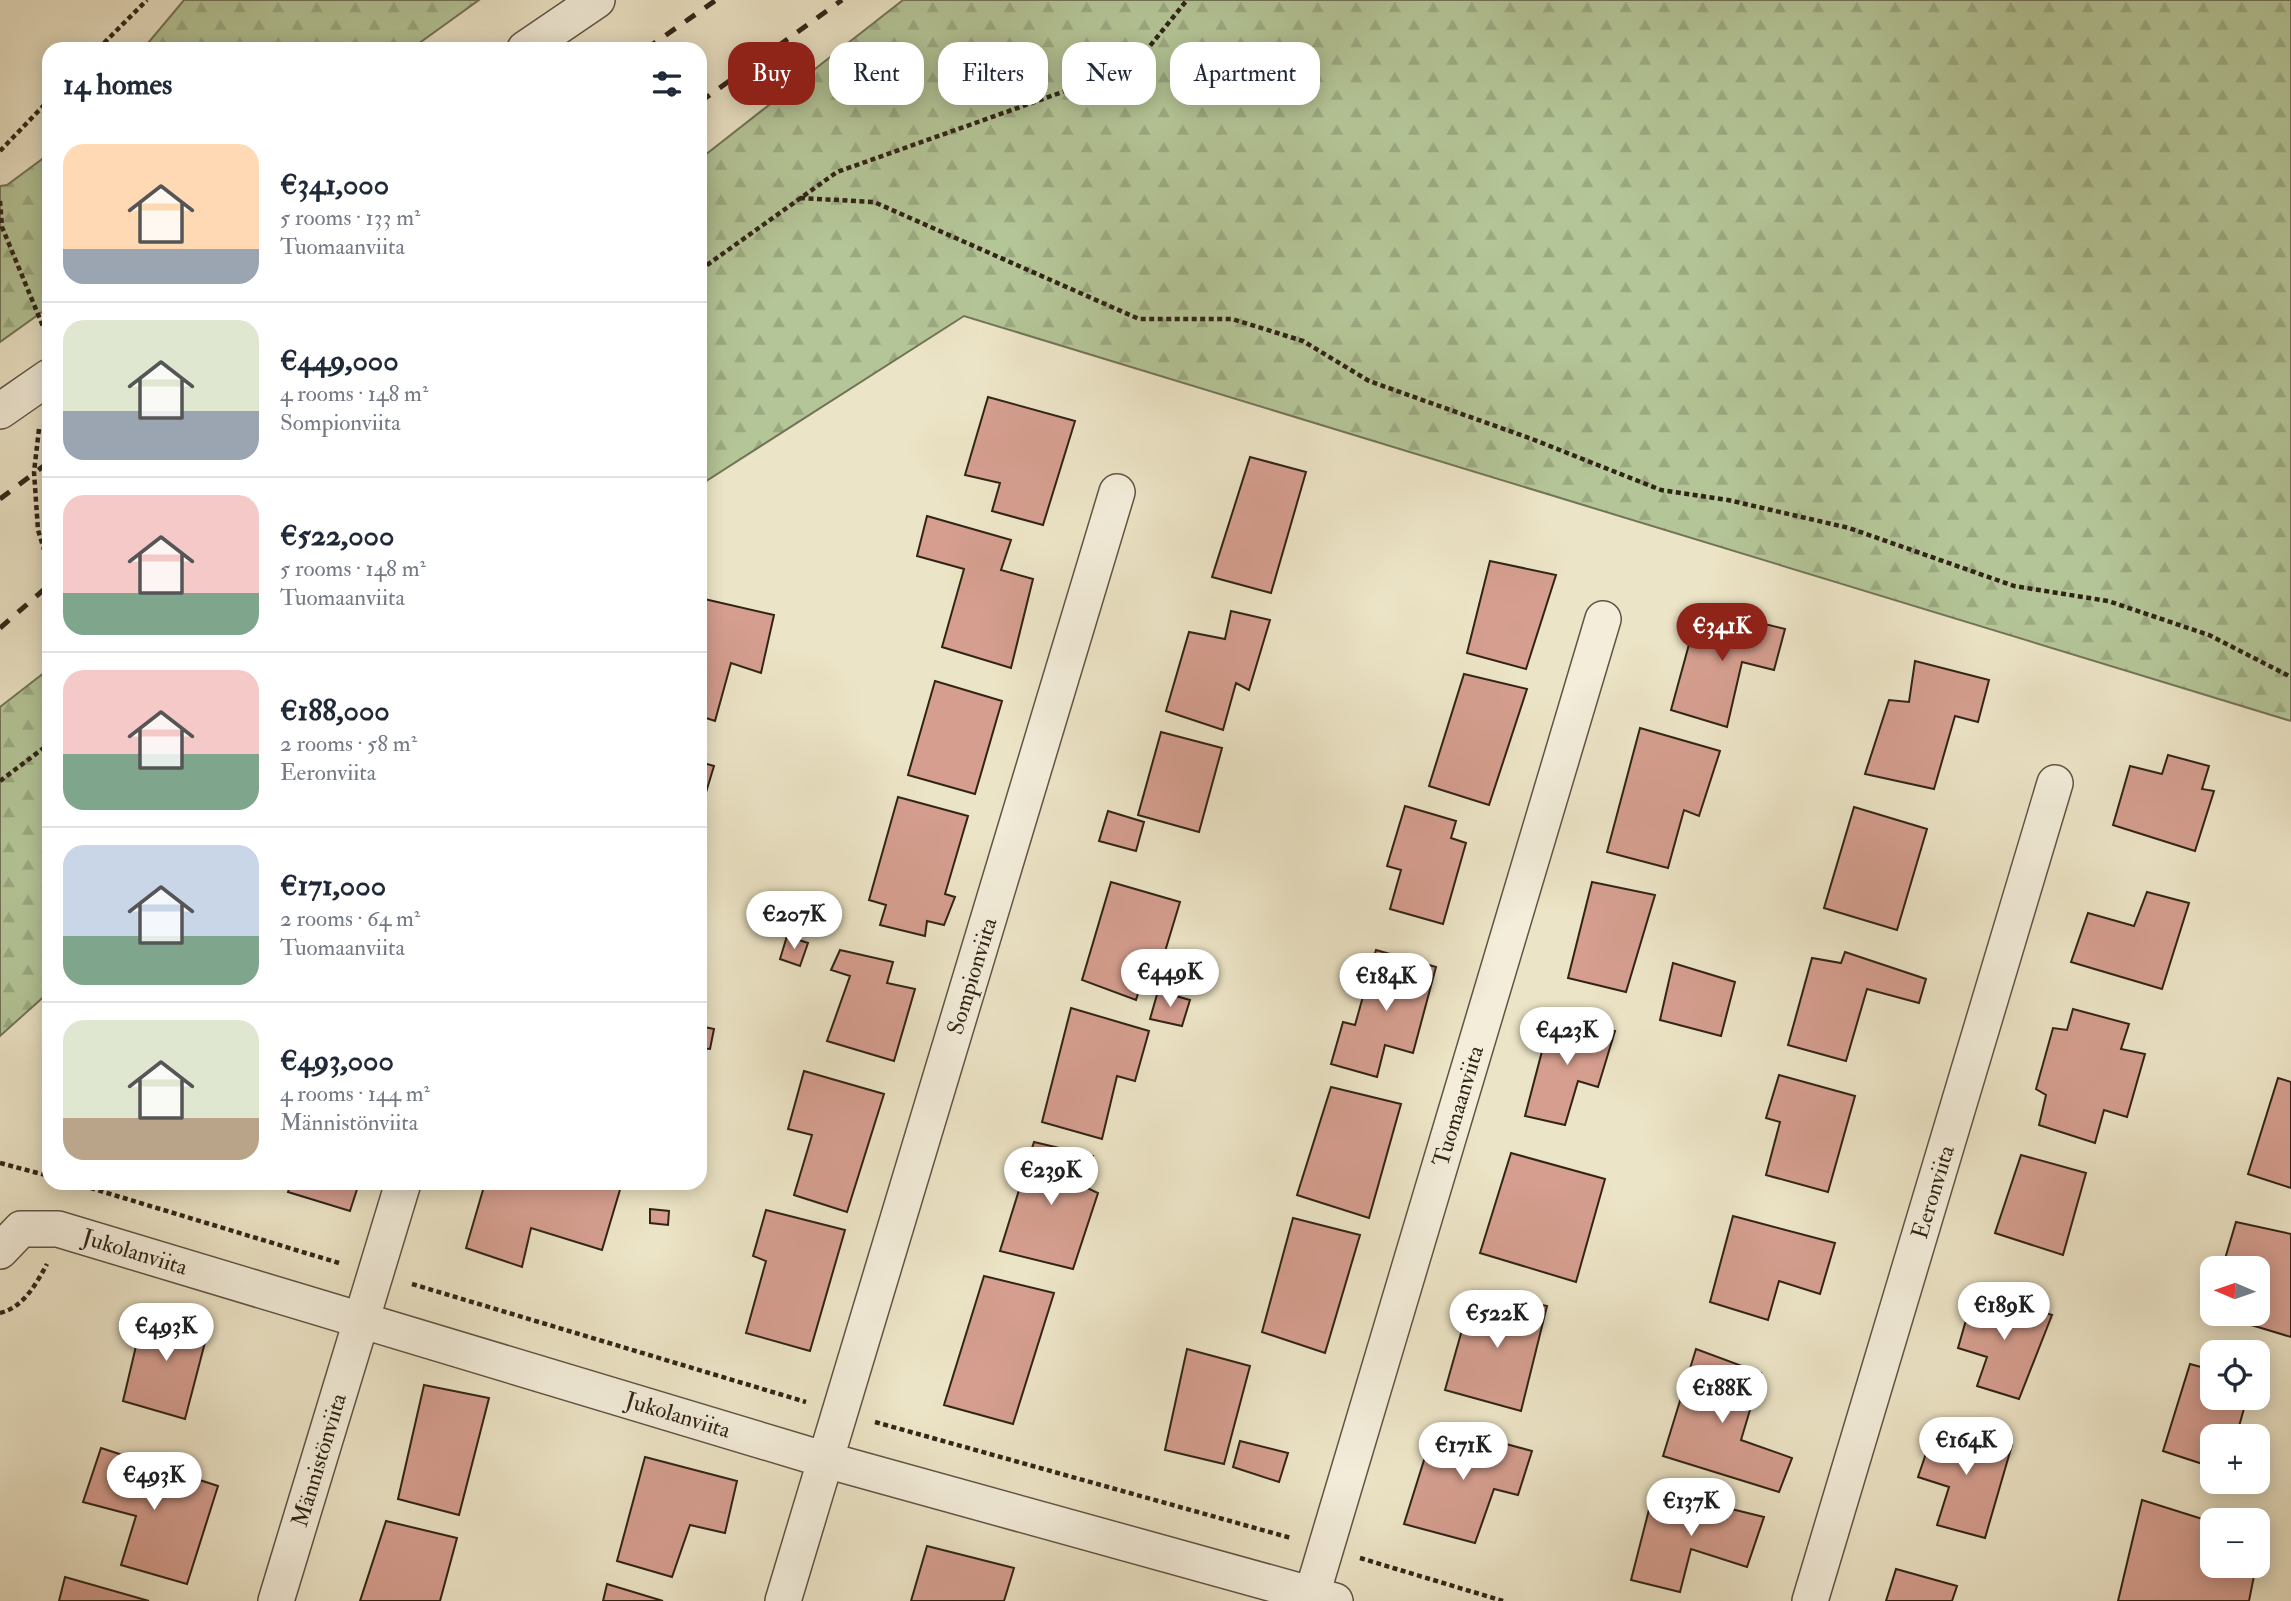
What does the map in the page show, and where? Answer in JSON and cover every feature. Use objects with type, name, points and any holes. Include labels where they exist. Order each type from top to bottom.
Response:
[{"type":"street","points":[[535,42],[597,0]]},
{"type":"street","points":[[0,411],[42,382]]},
{"type":"street","name":"Sompionviita","points":[[783,1601],[1117,492]]},
{"type":"street","name":"Tuomaanviita","points":[[1319,1599],[1326,1548],[1603,619]]},
{"type":"street","name":"Eeronviita","points":[[1810,1601],[2055,783]]},
{"type":"street","name":"Männistönviita","points":[[276,1601],[401,1190]]},
{"type":"street","name":"Jukolanviita","points":[[11,1240],[58,1229],[826,1460],[1319,1599]]},
{"type":"path","points":[[105,42],[147,0]]},
{"type":"path","points":[[707,265],[837,172],[1133,67],[1187,0]]},
{"type":"path","points":[[0,151],[42,107]]},
{"type":"path","points":[[800,198],[874,202],[1139,319],[1232,319],[1244,322],[1303,341],[1369,382],[1532,439],[1661,490],[1728,499],[1849,528],[2014,586],[2108,601],[2209,635],[2291,677]]},
{"type":"path","points":[[0,201],[2,227],[42,325]]},
{"type":"path","points":[[41,424],[37,435],[34,472],[38,530],[42,543]]},
{"type":"path","points":[[0,781],[42,749]]},
{"type":"path","points":[[0,1163],[42,1174]]},
{"type":"path","points":[[97,1190],[841,1412],[1326,1548],[1503,1601]]},
{"type":"green space","points":[[184,0],[479,0],[421,42],[149,42]]},
{"type":"green space","points":[[903,0],[2291,0],[2291,721],[964,316],[707,481],[707,154],[769,105],[815,105],[815,69],[829,58],[829,105],[924,105],[924,42],[849,42]]},
{"type":"green space","points":[[42,159],[42,312],[0,342],[0,186],[7,185]]},
{"type":"green space","points":[[42,674],[42,998],[0,1036],[0,707]]},
{"type":"building","points":[[988,397],[1075,421],[1043,525],[992,511],[1000,483],[965,475]]},
{"type":"building","points":[[1250,457],[1306,472],[1271,593],[1212,577]]},
{"type":"building","points":[[927,516],[1011,540],[1001,570],[1033,579],[1011,668],[942,647],[964,569],[917,556]]},
{"type":"building","points":[[1490,561],[1556,575],[1526,669],[1467,653]]},
{"type":"building","points":[[707,600],[774,615],[761,673],[731,663],[715,721],[707,718]]},
{"type":"building","points":[[1699,608],[1785,629],[1774,670],[1742,662],[1727,727],[1671,710]]},
{"type":"building","points":[[1231,611],[1270,620],[1249,690],[1236,683],[1223,730],[1166,711],[1189,632],[1225,639]]},
{"type":"building","points":[[1915,661],[1989,680],[1978,722],[1955,716],[1934,789],[1865,774],[1889,700],[1909,702]]},
{"type":"building","points":[[1464,674],[1527,689],[1489,805],[1429,786]]},
{"type":"building","points":[[935,681],[1002,701],[975,794],[908,775]]},
{"type":"building","points":[[1640,728],[1720,751],[1699,816],[1684,810],[1668,868],[1607,852]]},
{"type":"building","points":[[1161,732],[1222,748],[1199,832],[1138,815]]},
{"type":"building","points":[[2168,755],[2209,766],[2202,789],[2214,791],[2195,851],[2113,825],[2130,766],[2162,774]]},
{"type":"building","points":[[707,764],[714,766],[707,789]]},
{"type":"building","points":[[898,797],[968,816],[945,894],[955,897],[944,925],[927,921],[925,936],[880,925],[886,905],[869,900]]},
{"type":"building","points":[[1405,806],[1456,821],[1451,838],[1466,843],[1443,924],[1390,909],[1401,870],[1387,866]]},
{"type":"building","points":[[1854,807],[1927,829],[1897,930],[1824,908]]},
{"type":"building","points":[[1108,811],[1144,822],[1136,851],[1099,841]]},
{"type":"building","points":[[1111,882],[1180,902],[1163,958],[1150,955],[1136,1000],[1082,980]]},
{"type":"building","points":[[1592,882],[1655,895],[1626,992],[1568,978]]},
{"type":"building","points":[[2147,892],[2189,903],[2162,989],[2071,962],[2088,913],[2134,926]]},
{"type":"building","points":[[787,936],[808,943],[800,966],[780,959]]},
{"type":"building","points":[[840,950],[893,962],[887,983],[915,989],[894,1061],[827,1041],[850,976],[831,970]]},
{"type":"building","points":[[1376,950],[1436,967],[1413,1053],[1385,1045],[1377,1077],[1331,1064],[1343,1022],[1355,1025]]},
{"type":"building","points":[[1845,952],[1926,979],[1919,1003],[1867,989],[1846,1061],[1788,1045],[1812,958],[1841,963]]},
{"type":"building","points":[[1673,963],[1735,982],[1721,1036],[1660,1020]]},
{"type":"building","points":[[1158,991],[1190,1000],[1182,1026],[1150,1019]]},
{"type":"building","points":[[1071,1008],[1149,1031],[1135,1081],[1117,1076],[1102,1139],[1042,1122]]},
{"type":"building","points":[[2073,1009],[2129,1024],[2121,1049],[2145,1054],[2127,1117],[2104,1110],[2095,1143],[2039,1125],[2046,1095],[2036,1089],[2053,1028],[2067,1030]]},
{"type":"building","points":[[1551,1017],[1615,1031],[1598,1087],[1578,1081],[1565,1125],[1525,1116]]},
{"type":"building","points":[[707,1028],[714,1029],[710,1049],[707,1049]]},
{"type":"building","points":[[804,1071],[884,1094],[847,1212],[794,1195],[812,1135],[788,1129]]},
{"type":"building","points":[[1779,1075],[1855,1096],[1828,1192],[1766,1175],[1780,1122],[1766,1118]]},
{"type":"building","points":[[2278,1078],[2291,1082],[2291,1188],[2248,1174]]},
{"type":"building","points":[[1331,1087],[1401,1104],[1369,1218],[1297,1195]]},
{"type":"building","points":[[1034,1142],[1093,1156],[1085,1187],[1098,1193],[1073,1269],[1000,1251]]},
{"type":"building","points":[[1511,1153],[1605,1179],[1576,1282],[1480,1253]]},
{"type":"building","points":[[2021,1155],[2086,1173],[2063,1255],[1995,1233]]},
{"type":"building","points":[[289,1190],[357,1190],[350,1211],[288,1192]]},
{"type":"building","points":[[483,1190],[620,1190],[602,1250],[531,1228],[522,1267],[466,1248]]},
{"type":"building","points":[[650,1209],[669,1211],[668,1225],[650,1223]]},
{"type":"building","points":[[766,1210],[845,1230],[810,1351],[746,1333],[766,1261],[753,1256]]},
{"type":"building","points":[[1733,1216],[1835,1243],[1820,1294],[1779,1281],[1768,1320],[1710,1302]]},
{"type":"building","points":[[1293,1218],[1360,1235],[1325,1353],[1262,1332]]},
{"type":"building","points":[[2236,1222],[2291,1234],[2291,1337],[2255,1326],[2270,1326],[2270,1256],[2226,1256]]},
{"type":"building","points":[[984,1276],[1054,1293],[1013,1424],[944,1405]]},
{"type":"building","points":[[1473,1291],[1547,1306],[1521,1411],[1445,1390]]},
{"type":"building","points":[[1974,1292],[2052,1315],[2019,1399],[1977,1386],[1987,1357],[1958,1348]]},
{"type":"building","points":[[145,1308],[209,1327],[185,1419],[123,1401]]},
{"type":"building","points":[[1187,1349],[1250,1366],[1224,1464],[1165,1450]]},
{"type":"building","points":[[1696,1349],[1761,1373],[1741,1440],[1792,1458],[1779,1492],[1663,1456]]},
{"type":"building","points":[[2190,1364],[2200,1367],[2200,1410],[2244,1410],[2240,1424],[2200,1424],[2200,1463],[2163,1451]]},
{"type":"building","points":[[424,1385],[489,1398],[459,1515],[398,1499]]},
{"type":"building","points":[[1936,1424],[2012,1445],[1985,1538],[1937,1525],[1949,1487],[1918,1477]]},
{"type":"building","points":[[1435,1425],[1532,1451],[1518,1495],[1494,1489],[1475,1543],[1404,1524]]},
{"type":"building","points":[[1240,1441],[1288,1453],[1279,1482],[1233,1467]]},
{"type":"building","points":[[101,1448],[218,1486],[187,1584],[121,1565],[136,1516],[83,1502]]},
{"type":"building","points":[[645,1457],[737,1481],[725,1533],[690,1525],[672,1577],[617,1561]]},
{"type":"building","points":[[1654,1490],[1764,1517],[1747,1567],[1691,1549],[1680,1592],[1631,1580]]},
{"type":"building","points":[[2142,1500],[2200,1518],[2200,1578],[2254,1578],[2249,1601],[2118,1601]]},
{"type":"building","points":[[386,1521],[457,1538],[440,1601],[360,1601]]},
{"type":"building","points":[[927,1546],[1014,1568],[1004,1601],[911,1601]]},
{"type":"building","points":[[1896,1569],[1957,1586],[1952,1601],[1886,1601]]},
{"type":"building","points":[[65,1577],[149,1601],[59,1601]]},
{"type":"building","points":[[607,1584],[663,1601],[603,1601]]},
{"type":"railway","points":[[656,42],[716,0]]},
{"type":"railway","points":[[707,97],[842,0]]},
{"type":"railway","points":[[0,499],[42,467]]},
{"type":"railway","points":[[0,628],[42,591]]}]
